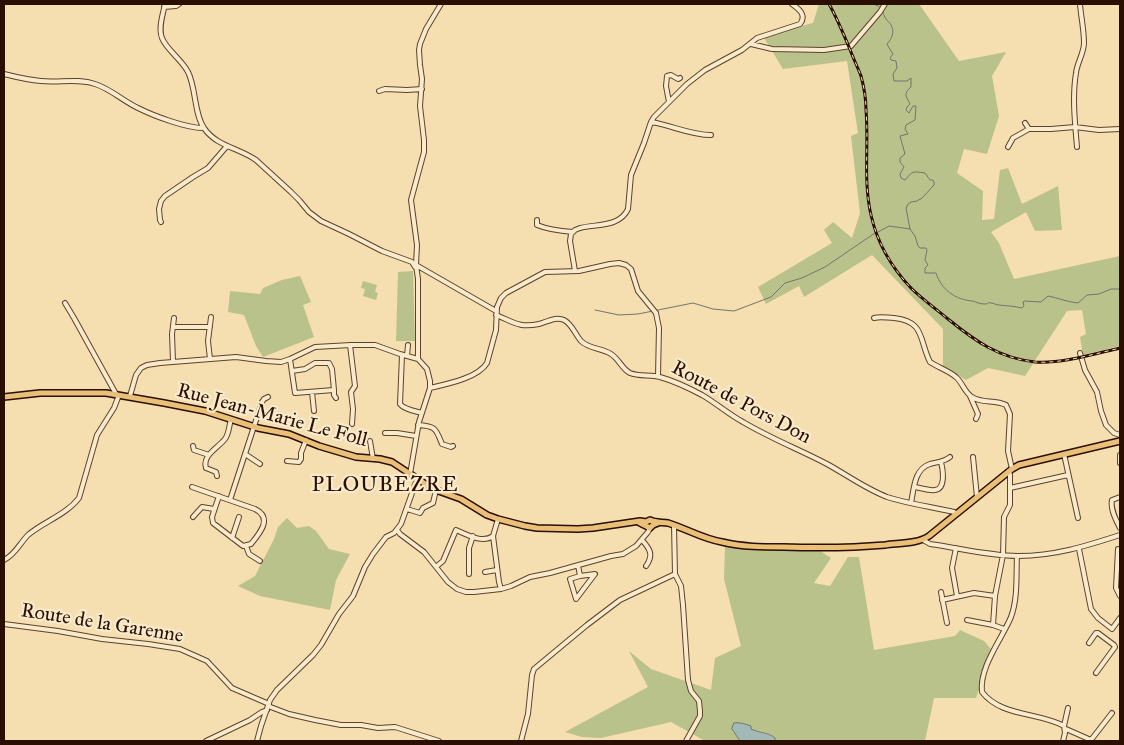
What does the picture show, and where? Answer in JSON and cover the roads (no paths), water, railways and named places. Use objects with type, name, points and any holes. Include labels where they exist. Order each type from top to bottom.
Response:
[{"type":"main road","name":"Rue Jean-Marie Le Foll","points":[[4,397],[40,393],[100,392],[130,396],[205,411],[266,430],[289,434],[318,446],[356,457],[392,462],[436,490],[461,499],[498,519],[524,526],[593,528],[635,523],[649,525]]},
{"type":"main road","points":[[649,525],[661,522],[722,543],[770,547],[853,548],[907,543],[927,538],[1010,470],[1024,463],[1120,442]]},
{"type":"street","points":[[4,74],[42,82],[94,83],[137,108],[156,116],[203,128],[188,72],[182,62],[162,40],[161,27],[165,5],[176,6],[179,4]]},
{"type":"street","points":[[410,474],[418,425],[430,388],[427,369],[418,358],[416,239],[412,200],[412,193],[424,152],[420,106],[422,79],[419,57],[420,44],[426,29],[441,4]]},
{"type":"street","points":[[537,220],[537,225],[544,228],[573,232],[588,226],[614,222],[623,217],[628,209],[631,175],[654,117],[687,84],[705,70],[733,56],[757,38],[800,24],[802,22],[802,14],[792,4]]},
{"type":"street","points":[[1077,147],[1074,90],[1076,72],[1084,43],[1080,4]]},
{"type":"street","points":[[751,44],[772,49],[824,50],[851,46],[885,6]]},
{"type":"street","points":[[669,102],[666,86],[667,76],[671,75],[678,79],[680,78]]},
{"type":"street","points":[[379,91],[422,89]]},
{"type":"street","points":[[651,122],[669,125],[698,134],[711,135]]},
{"type":"street","points":[[1025,123],[1029,129]]},
{"type":"street","name":"Route de Pors Don","points":[[203,128],[214,139],[256,160],[300,200],[308,212],[321,221],[382,251],[412,262],[416,267],[514,324],[531,326],[556,319],[563,320],[569,324],[582,342],[611,354],[630,373],[658,376],[703,396],[745,424],[827,464],[873,491],[888,497],[956,514]]},
{"type":"street","points":[[1008,147],[1013,138],[1029,129],[1075,128],[1120,130]]},
{"type":"street","points":[[161,222],[159,209],[163,198],[208,168],[227,146]]},
{"type":"street","points":[[573,232],[570,236],[570,241],[575,272]]},
{"type":"street","points":[[430,388],[461,380],[484,368],[495,335],[496,313],[499,302],[510,290],[538,275],[548,272],[575,272],[616,263],[626,265],[632,271],[639,293],[656,313],[659,328],[658,376]]},
{"type":"street","points":[[4,560],[11,556],[29,534],[72,505],[79,498],[97,435],[114,408],[117,394],[65,303]]},
{"type":"street","points":[[210,359],[208,341],[211,317]]},
{"type":"street","points":[[173,362],[174,318]]},
{"type":"street","points":[[874,318],[902,319],[913,324],[919,331],[930,362],[961,382],[978,414],[976,419]]},
{"type":"street","points":[[173,326],[210,327]]},
{"type":"street","points":[[130,396],[136,374],[147,365],[236,357],[274,362],[290,359],[316,347],[350,345],[375,345],[405,356],[418,358]]},
{"type":"street","points":[[350,345],[355,386],[351,392],[352,424]]},
{"type":"street","points":[[408,345],[400,404],[406,409],[422,413]]},
{"type":"street","points":[[1080,353],[1085,370],[1097,392],[1106,424],[1114,433],[1120,435]]},
{"type":"street","points":[[290,359],[294,392],[334,390]]},
{"type":"street","points":[[292,371],[305,369],[315,363],[329,363],[332,369],[334,395],[336,398]]},
{"type":"street","points":[[312,392],[314,410]]},
{"type":"street","points":[[970,396],[979,400],[1001,402],[1007,406],[1010,414],[1008,451],[1010,505],[1004,517],[1003,555],[995,596],[993,625]]},
{"type":"street","points":[[230,500],[253,426],[262,402],[268,397]]},
{"type":"street","points":[[217,476],[216,472],[205,466],[209,455],[225,439],[231,419]]},
{"type":"street","points":[[418,425],[430,426],[439,434],[442,444],[453,446]]},
{"type":"street","points":[[385,433],[416,436]]},
{"type":"street","points":[[287,461],[299,462],[306,440]]},
{"type":"street","points":[[370,441],[373,459]]},
{"type":"street","points":[[192,446],[193,450],[209,455]]},
{"type":"street","points":[[245,454],[260,464]]},
{"type":"street","points":[[1064,454],[1078,518]]},
{"type":"street","points":[[1120,456],[1120,463]]},
{"type":"street","points":[[911,503],[917,476],[922,468],[942,462],[950,457]]},
{"type":"street","points":[[973,457],[977,497]]},
{"type":"street","points":[[915,487],[933,491],[938,490],[944,474],[942,462]]},
{"type":"street","points":[[1010,488],[1068,475]]},
{"type":"street","points":[[258,741],[260,726],[276,690],[321,645],[339,614],[353,596],[373,554],[386,537],[397,530],[401,524],[417,479]]},
{"type":"street","points":[[192,487],[219,496],[230,500],[255,508],[260,511],[264,522],[251,544],[242,546],[212,522],[219,496]]},
{"type":"street","points":[[406,509],[420,514],[423,508],[433,503],[436,490]]},
{"type":"street","points":[[1120,497],[1112,500],[1111,503],[1120,528]]},
{"type":"street","points":[[193,517],[202,506],[214,510]]},
{"type":"street","points":[[232,538],[239,518]]},
{"type":"street","points":[[498,519],[492,536],[501,589]]},
{"type":"street","points":[[397,530],[424,552],[448,582],[457,589],[466,592],[501,589],[530,577],[623,554],[642,540],[646,535],[649,525]]},
{"type":"street","points":[[674,526],[674,574],[681,586],[688,680],[691,691],[699,701],[700,707],[700,716],[686,741]]},
{"type":"street","points":[[437,566],[443,561],[456,530],[485,539],[490,539],[492,536]]},
{"type":"street","points":[[469,574],[469,548],[473,536]]},
{"type":"street","points":[[922,540],[930,544],[991,554],[1017,556],[1045,555],[1079,549],[1120,536]]},
{"type":"street","points":[[642,540],[648,546],[650,553],[646,566]]},
{"type":"street","points":[[246,546],[249,554],[260,562]]},
{"type":"street","points":[[956,548],[952,568],[958,596]]},
{"type":"street","points":[[1079,549],[1091,609],[1098,618],[1112,628]]},
{"type":"street","points":[[1118,549],[1119,567],[1116,588],[1120,596]]},
{"type":"street","points":[[1017,556],[1016,602],[983,676],[982,692],[987,698],[1009,710],[1055,722],[1091,740],[1112,713]]},
{"type":"street","points":[[578,565],[580,576]]},
{"type":"street","points":[[485,572],[497,570]]},
{"type":"street","points":[[595,574],[576,599],[570,579],[580,576],[595,574]]},
{"type":"street","points":[[521,741],[528,714],[534,668],[620,600],[674,574]]},
{"type":"street","points":[[941,592],[947,624]]},
{"type":"street","points":[[942,600],[974,592],[995,596]]},
{"type":"street","points":[[1106,639],[1120,618]]},
{"type":"street","points":[[966,620],[1004,629]]},
{"type":"street","name":"Route de la Garenne","points":[[4,624],[180,649],[206,661],[232,688],[268,707],[289,714],[341,725],[361,725],[378,728],[396,727],[439,741]]},
{"type":"street","points":[[1089,643],[1098,633],[1114,645],[1115,648],[1096,673]]},
{"type":"street","points":[[206,741],[250,720],[268,707]]},
{"type":"street","points":[[1063,741],[1068,708]]},
{"type":"water","points":[[734,723],[751,726],[751,729],[772,736],[775,738],[775,741],[740,741],[732,729]]},
{"type":"waterway","points":[[873,4],[882,9],[886,20],[890,23],[893,30],[887,44],[893,54],[890,58],[891,60],[896,61],[897,68],[893,74],[894,81],[907,81],[911,78],[911,87],[906,95],[910,104],[906,110],[909,113],[913,106],[916,106],[915,120],[906,125],[905,129],[908,134],[900,136],[905,154],[900,158],[900,162],[904,167],[900,174],[901,178],[905,180],[913,172],[921,172],[925,173],[934,182],[934,185],[922,198],[911,202],[906,208],[910,229],[915,236],[918,246],[927,250],[925,260],[928,265],[925,268],[925,273],[936,273],[945,289],[960,298],[983,304],[993,303],[1022,308],[1024,301],[1041,302],[1048,296],[1078,303],[1087,295],[1099,294],[1111,289],[1120,289]]},
{"type":"waterway","points":[[878,232],[889,226],[910,229]]},
{"type":"waterway","points":[[595,310],[619,315],[638,314],[693,303],[713,309],[734,311],[771,297],[785,283],[802,278],[825,267],[875,233]]},
{"type":"railway","points":[[829,4],[863,84],[867,123],[867,189],[871,215],[877,235],[886,254],[904,280],[920,296],[968,334],[988,347],[1010,357],[1035,362],[1056,362],[1120,348]]},
{"type":"district","name":"PLOUBEZRE","points":[[385,486]]}]
